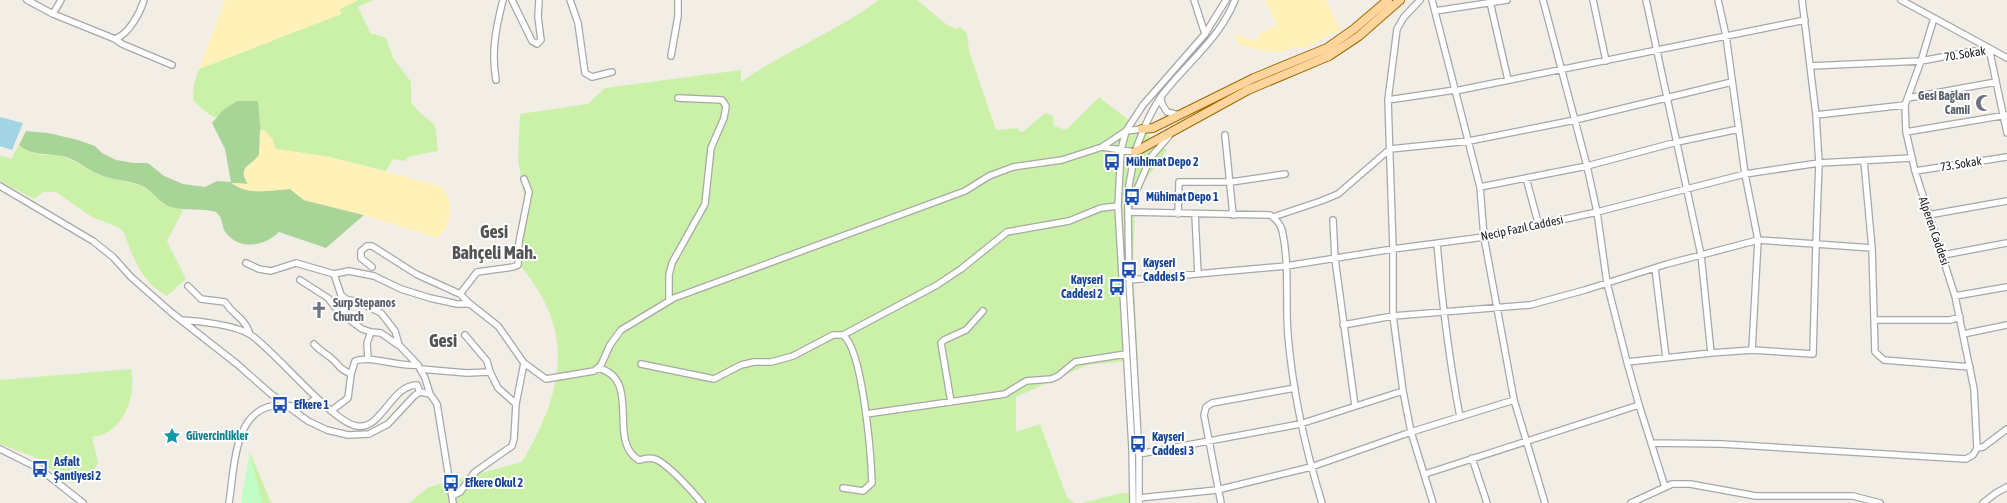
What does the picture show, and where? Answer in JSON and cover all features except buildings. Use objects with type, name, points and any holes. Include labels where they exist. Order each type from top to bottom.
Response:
[{"type":"main road","points":[[1142,129],[1153,128],[1254,78],[1327,48],[1354,29],[1388,0]]},
{"type":"main road","points":[[1135,152],[1248,90],[1329,56],[1359,36],[1400,0]]},
{"type":"street","points":[[28,0],[53,14],[172,65]]},
{"type":"street","points":[[53,14],[61,0]]},
{"type":"street","points":[[115,39],[119,38],[131,25],[144,0]]},
{"type":"street","points":[[496,80],[493,64],[494,44],[503,0]]},
{"type":"street","points":[[512,0],[533,42],[537,44],[541,39],[538,17],[540,0]]},
{"type":"street","points":[[570,0],[578,23],[585,73],[592,77],[612,72]]},
{"type":"street","points":[[671,56],[678,16],[678,0]]},
{"type":"street","points":[[1194,0],[1205,34]]},
{"type":"street","points":[[1133,503],[1132,448],[1118,206],[1121,150],[1126,131],[1142,105],[1205,34],[1226,0]]},
{"type":"street","points":[[1235,0],[1224,24],[1212,40],[1163,95],[1142,129],[1135,152],[1128,191],[1128,212],[1139,500],[1218,490],[1311,467],[1411,432],[1514,400]]},
{"type":"street","points":[[1420,0],[1404,17],[1397,29],[1388,100],[1393,249],[1393,316],[1403,391],[1411,432],[1433,503]]},
{"type":"street","points":[[1432,0],[1480,187],[1484,237],[1514,400],[1525,442],[1545,503]]},
{"type":"street","points":[[1435,11],[1507,0]]},
{"type":"street","points":[[1543,0],[1560,70],[1587,166],[1597,212],[1608,283],[1627,362],[1665,486]]},
{"type":"street","points":[[1593,0],[1606,61]]},
{"type":"street","points":[[1646,0],[1701,255],[1710,354]]},
{"type":"street","points":[[1718,0],[1726,36],[1745,174],[1758,240],[1752,350]]},
{"type":"street","points":[[1627,362],[1752,350],[1813,354],[1820,163],[1802,0]]},
{"type":"street","points":[[1901,0],[1989,48],[2006,116],[2007,133]]},
{"type":"street","points":[[1490,2],[1508,80]]},
{"type":"street","name":"Alperen Caddesi","points":[[1934,18],[1922,61],[1905,105],[1906,132],[1915,172],[1943,255],[1960,317],[1974,389],[1977,448]]},
{"type":"street","points":[[1388,100],[1508,80],[1805,20]]},
{"type":"street","name":"70. Sokak","points":[[1810,66],[1922,61],[1989,48],[2007,58]]},
{"type":"street","points":[[1128,212],[1273,217],[1321,202],[1338,194],[1390,149],[1469,140],[1575,120],[1667,96],[1732,82]]},
{"type":"street","points":[[1908,98],[1996,82]]},
{"type":"street","points":[[1163,95],[1161,99],[1164,109],[1172,114],[1182,114]]},
{"type":"street","points":[[669,301],[669,275],[672,263],[705,204],[711,148],[724,118],[726,106],[722,100],[678,98]]},
{"type":"street","points":[[1816,114],[1905,105]]},
{"type":"street","points":[[1906,132],[2006,116]]},
{"type":"street","points":[[1128,212],[1132,196],[1152,157],[1165,139],[1180,126]]},
{"type":"street","points":[[1480,187],[1587,166],[1739,128]]},
{"type":"street","points":[[372,267],[360,258],[361,251],[367,246],[372,246],[416,274],[460,294],[498,326],[524,363],[546,379],[586,373],[598,368],[610,345],[621,330],[669,301],[692,290],[965,191],[989,176],[1013,167],[1062,160],[1102,147],[1126,131],[1142,129]]},
{"type":"street","points":[[1225,135],[1234,215]]},
{"type":"street","points":[[1102,147],[1135,152]]},
{"type":"street","name":"73. Sokak","points":[[1915,172],[2007,157]]},
{"type":"street","name":"Necip Fazıl Caddesi","points":[[1130,280],[1286,266],[1484,237],[1597,212],[1745,174],[1820,163],[1912,158]]},
{"type":"street","points":[[1864,161],[1872,248],[1874,352],[1884,360],[1970,367]]},
{"type":"street","points":[[1178,214],[1179,182],[1231,182],[1285,174]]},
{"type":"street","points":[[1526,178],[1539,226]]},
{"type":"street","points":[[460,294],[477,272],[518,265],[519,242],[529,192],[524,179]]},
{"type":"street","points":[[0,186],[93,241],[181,320],[308,421],[327,430],[348,435],[368,434],[388,424],[420,392],[430,394]]},
{"type":"street","points":[[1928,215],[2007,200]]},
{"type":"street","points":[[641,364],[714,379],[754,362],[771,362],[793,356],[833,335],[843,336],[937,285],[961,269],[1007,232],[1069,221],[1101,208],[1118,206]]},
{"type":"street","points":[[1195,214],[1198,274]]},
{"type":"street","points":[[1273,217],[1277,219],[1282,228],[1286,266],[1288,335],[1300,424],[1322,503]]},
{"type":"street","points":[[1333,220],[1335,259],[1355,406]]},
{"type":"street","points":[[1344,325],[1393,316],[1530,305],[1758,240],[1872,248]]},
{"type":"street","points":[[1437,243],[1448,353],[1460,417]]},
{"type":"street","points":[[1943,255],[2007,243]]},
{"type":"street","points":[[246,263],[259,269],[272,271],[296,263],[334,274],[349,271],[374,276],[401,289],[430,298],[457,304],[470,304]]},
{"type":"street","points":[[1655,268],[1666,358]]},
{"type":"street","points":[[334,274],[345,316]]},
{"type":"street","points":[[300,280],[328,298],[345,316],[362,329],[381,333],[399,345],[419,367],[430,394],[437,404],[452,500]]},
{"type":"street","points":[[188,286],[201,298],[224,302],[231,311],[244,320],[250,334]]},
{"type":"street","points":[[1955,296],[2007,287]]},
{"type":"street","points":[[341,295],[346,299],[361,303],[381,313],[395,331],[399,345]]},
{"type":"street","points":[[951,402],[941,343],[966,330],[983,311]]},
{"type":"street","points":[[1874,320],[1950,320],[1960,317]]},
{"type":"street","points":[[181,320],[196,320],[250,334],[276,356],[331,411],[352,425],[360,427],[370,422],[382,413],[406,386],[417,385],[420,392]]},
{"type":"street","points":[[1963,334],[2007,325]]},
{"type":"street","points":[[368,359],[367,343],[371,332]]},
{"type":"street","points":[[465,335],[487,361],[498,388],[516,404]]},
{"type":"street","points":[[843,336],[850,342],[853,349],[866,414],[872,482],[863,491],[843,488]]},
{"type":"street","points":[[314,344],[320,351],[332,359],[340,369],[351,374]]},
{"type":"street","points":[[866,414],[1005,394],[1026,382],[1051,379],[1058,376],[1075,362],[1126,354]]},
{"type":"street","points":[[331,411],[348,398],[351,374],[355,361],[362,358],[396,365],[467,373],[490,372]]},
{"type":"street","points":[[452,500],[475,472],[512,446],[516,404],[524,363]]},
{"type":"street","points":[[598,368],[611,375],[621,389],[624,431],[633,456],[639,460],[648,458],[657,460],[682,481],[702,503]]},
{"type":"street","points":[[1220,503],[1208,442],[1204,415],[1205,408],[1208,404],[1295,388]]},
{"type":"street","points":[[1138,454],[1300,424],[1403,391]]},
{"type":"street","points":[[229,503],[242,429],[256,412],[268,407],[303,407],[317,398]]},
{"type":"street","points":[[1425,474],[1639,405]]},
{"type":"street","points":[[1651,443],[1722,444],[1966,459],[1973,455],[1977,448],[1983,447],[2007,429]]},
{"type":"street","points":[[0,449],[40,469],[84,503]]},
{"type":"street","points":[[1472,458],[1487,503]]},
{"type":"street","points":[[1631,503],[1672,484],[1690,484],[1756,496],[1853,496],[1880,503]]},
{"type":"street","points":[[1983,503],[2007,487]]},
{"type":"green space","points":[[358,0],[374,0],[358,7],[371,34],[386,38],[393,58],[411,82],[411,102],[419,112],[435,125],[438,151],[411,156],[404,161],[393,159],[386,171],[330,157],[276,149],[272,139],[264,130],[260,130],[258,101],[237,101],[215,118],[193,100],[194,84],[199,69],[341,14],[339,9]]},
{"type":"green space","points":[[879,0],[917,0],[947,25],[956,29],[960,27],[967,33],[969,51],[996,130],[1018,128],[1019,131],[1023,132],[1045,113],[1054,116],[1054,126],[1066,130],[1099,97],[1167,150],[1145,180],[1135,208],[1133,263],[1138,360],[1087,365],[1016,397],[1016,432],[1040,424],[1067,497],[1074,503],[409,503],[429,487],[522,462],[537,435],[548,409],[555,384],[558,359],[556,335],[548,310],[535,285],[515,260],[525,200],[518,159],[520,114],[588,104],[605,88],[741,70],[741,82],[845,22]]},
{"type":"green space","points":[[237,101],[258,101],[261,135],[259,155],[244,170],[248,184],[232,183],[246,190],[253,191],[290,189],[304,200],[364,215],[326,248],[279,232],[267,241],[252,245],[238,242],[226,233],[216,212],[171,207],[148,189],[139,185],[103,176],[69,158],[32,152],[19,145],[26,131],[48,133],[95,146],[102,153],[116,160],[148,163],[164,176],[183,184],[205,187],[217,181],[231,182],[225,149],[212,123],[223,110]]},
{"type":"green space","points":[[19,145],[33,153],[43,155],[57,154],[99,175],[139,185],[153,193],[163,204],[183,210],[167,241],[186,279],[167,296],[151,285],[140,270],[120,228],[92,217],[56,192],[43,192],[34,199],[0,181],[0,155],[11,159]]},
{"type":"green space","points":[[131,369],[132,391],[125,412],[112,429],[92,437],[98,463],[93,472],[85,478],[77,482],[67,483],[37,458],[0,444],[0,380]]},
{"type":"green space","points":[[250,453],[271,502],[272,503],[241,503]]},
{"type":"green space","points":[[250,453],[262,503],[241,503]]},
{"type":"green space","points":[[1142,491],[1142,503],[1082,503],[1117,494]]},
{"type":"sand","points":[[225,0],[358,0],[340,9],[341,14],[199,69]]},
{"type":"sand","points":[[1265,0],[1326,0],[1341,29],[1305,48],[1297,47],[1279,52],[1255,49],[1239,44],[1235,40],[1235,35],[1251,40],[1259,39],[1259,34],[1277,24]]},
{"type":"sand","points":[[260,130],[264,130],[272,139],[276,149],[330,157],[440,186],[445,192],[450,206],[447,226],[437,238],[364,215],[304,200],[290,189],[252,191],[238,187],[231,183],[248,184],[244,173],[246,167],[259,155]]},
{"type":"water","points":[[0,117],[23,123],[12,150],[0,146]]},
{"type":"place","name":"Gesi Bağları Camii","points":[[1984,103]]},
{"type":"place","name":"Mühimat Depo 2","points":[[1112,162]]},
{"type":"place","name":"Mühimat Depo 1","points":[[1132,197]]},
{"type":"place","name":"Kayseri Caddesi 5","points":[[1129,270]]},
{"type":"place","name":"Kayseri Caddesi 2","points":[[1117,287]]},
{"type":"place","name":"Surp Stepanos Church","points":[[319,310]]},
{"type":"place","name":"Efkere 1","points":[[280,405]]},
{"type":"place","name":"Güvercinlikler","points":[[172,436]]},
{"type":"place","name":"Kayseri Caddesi 3","points":[[1138,444]]},
{"type":"place","name":"Asfalt Şantiyesi 2","points":[[40,469]]},
{"type":"place","name":"Efkere Okul 2","points":[[451,483]]},
{"type":"district","name":"Gesi Bahçeli Mah.","points":[[494,241]]},
{"type":"district","name":"Gesi","points":[[443,340]]}]
